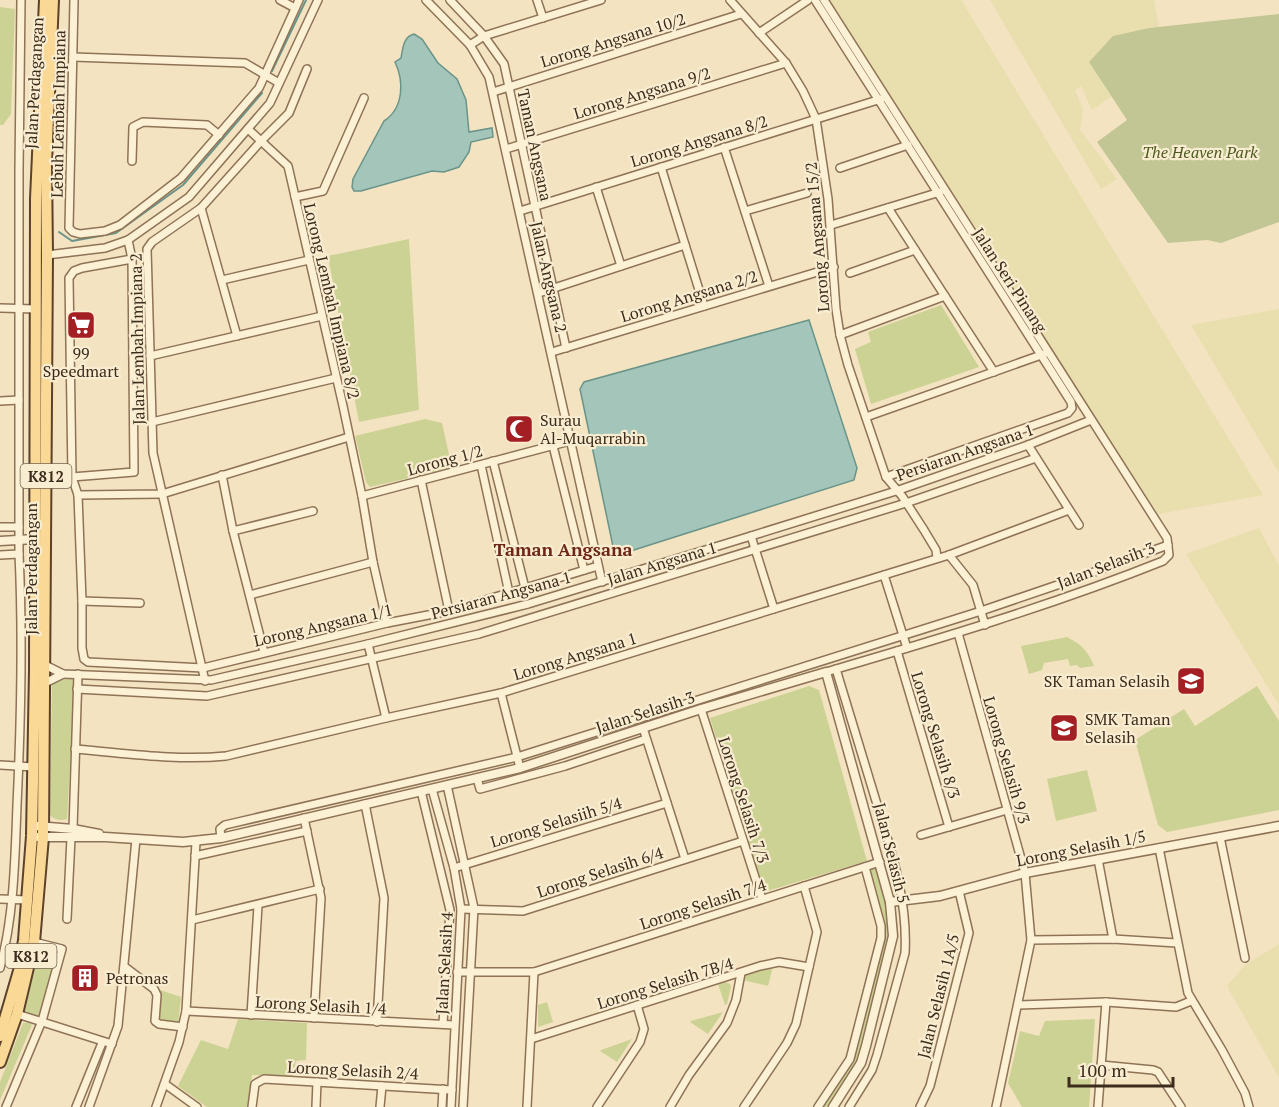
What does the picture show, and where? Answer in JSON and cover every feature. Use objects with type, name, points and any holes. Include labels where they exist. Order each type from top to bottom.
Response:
[{"type":"main road","name":"Jalan Perdagangan","points":[[0,1036],[19,971],[38,831],[34,767],[36,199],[45,0]]},
{"type":"main road","name":"Jalan Perdagangan","points":[[0,1062],[17,1014],[34,942],[45,682],[46,164],[53,0]]},
{"type":"street","points":[[0,968],[8,941],[12,900],[19,767],[22,612],[19,554],[21,0]]},
{"type":"street","name":"Lebuh Lembah Impiana","points":[[74,0],[69,228],[73,232],[80,234],[105,231],[120,225],[181,178],[219,135]]},
{"type":"street","points":[[280,0],[295,8]]},
{"type":"street","points":[[132,160],[133,127],[143,122],[207,125],[219,135],[256,93],[299,0]]},
{"type":"street","points":[[47,255],[105,248],[128,240],[189,197],[270,103],[318,0]]},
{"type":"street","name":"Taman Angsana","points":[[450,0],[484,36],[504,64],[566,348]]},
{"type":"street","points":[[537,0],[543,18]]},
{"type":"street","name":"Lorong Angsana 15/2","points":[[730,0],[786,63],[816,119],[822,147],[831,225],[834,295],[840,335],[885,477],[906,503],[936,550],[937,558]]},
{"type":"street","points":[[759,33],[808,0]]},
{"type":"street","name":"Jalan Seri Pinang","points":[[814,0],[883,99],[908,145],[942,191]]},
{"type":"street","name":"Jalan Seri Pinang","points":[[824,0],[883,99],[1045,353],[1167,538],[1168,544]]},
{"type":"street","name":"Jalan Angsana 2","points":[[429,1],[470,45],[485,67],[493,92],[602,582]]},
{"type":"street","points":[[470,45],[484,36],[596,1]]},
{"type":"street","name":"Lorong Angsana 10/2","points":[[493,92],[741,14]]},
{"type":"street","points":[[73,57],[245,63],[279,83]]},
{"type":"street","name":"Lorong Angsana 9/2","points":[[506,149],[786,63]]},
{"type":"street","name":"Jalan Lembah Impiana 2","points":[[162,494],[153,453],[147,249],[152,242],[201,208],[289,113],[307,69]]},
{"type":"street","points":[[295,197],[323,191],[364,98]]},
{"type":"street","name":"Lorong Angsana 8/2","points":[[519,211],[883,99]]},
{"type":"street","name":"Lorong Lembah Impiana 8/2","points":[[248,129],[288,166],[362,496],[373,562],[387,623]]},
{"type":"street","points":[[840,168],[908,145]]},
{"type":"street","points":[[724,147],[769,286]]},
{"type":"street","points":[[661,167],[704,306]]},
{"type":"street","points":[[596,187],[621,266]]},
{"type":"street","points":[[831,225],[942,191]]},
{"type":"street","points":[[745,211],[807,193]]},
{"type":"street","points":[[201,208],[237,336]]},
{"type":"street","points":[[888,208],[994,372]]},
{"type":"street","points":[[72,477],[134,472],[132,259],[128,240]]},
{"type":"street","points":[[539,293],[685,245]]},
{"type":"street","points":[[850,273],[915,250]]},
{"type":"street","points":[[132,259],[82,267],[70,274],[69,278],[72,477],[78,495],[162,494],[349,436]]},
{"type":"street","points":[[222,280],[309,260]]},
{"type":"street","name":"Lorong Angsana 2/2","points":[[552,352],[834,267]]},
{"type":"street","points":[[840,335],[945,296]]},
{"type":"street","points":[[0,308],[36,309]]},
{"type":"street","points":[[150,356],[322,316]]},
{"type":"street","points":[[866,417],[1045,353]]},
{"type":"street","name":"Jalan Seri Pinang","points":[[885,477],[1068,413],[1072,408],[1071,402],[1045,353]]},
{"type":"street","points":[[152,422],[336,378]]},
{"type":"street","points":[[0,401],[19,400]]},
{"type":"street","name":"Persiaran Angsana 1","points":[[45,682],[63,674],[205,681],[368,644],[528,604],[896,491],[1028,445],[1091,420]]},
{"type":"street","name":"Lorong 1/2","points":[[362,496],[570,441]]},
{"type":"street","points":[[1028,445],[1079,525]]},
{"type":"street","points":[[554,446],[584,570]]},
{"type":"street","name":"Jalan Angsana 1","points":[[77,689],[207,696],[479,634],[906,503],[1036,458]]},
{"type":"street","points":[[493,461],[525,588]]},
{"type":"street","points":[[480,465],[509,593]]},
{"type":"street","points":[[222,475],[233,531],[264,652]]},
{"type":"street","points":[[421,480],[449,611]]},
{"type":"street","points":[[162,494],[205,681]]},
{"type":"street","name":"Lorong Angsana 1/1","points":[[78,495],[82,655],[88,662],[203,668],[387,623],[449,611],[598,566]]},
{"type":"street","name":"Lorong Angsana 1","points":[[75,750],[204,758],[226,756],[501,693],[949,555],[1069,510]]},
{"type":"street","points":[[233,531],[313,511]]},
{"type":"street","points":[[0,527],[19,527]]},
{"type":"street","points":[[752,536],[774,609]]},
{"type":"street","points":[[0,541],[35,539]]},
{"type":"street","name":"Jalan Selasih 3","points":[[38,831],[196,842],[221,838],[520,768],[701,710],[985,625],[1163,561],[1169,555],[1168,544],[981,611],[517,757],[225,825],[220,829],[221,838]]},
{"type":"street","points":[[0,555],[19,554]]},
{"type":"street","points":[[949,555],[973,585],[985,625]]},
{"type":"street","points":[[250,595],[373,562]]},
{"type":"street","points":[[884,575],[907,648]]},
{"type":"street","points":[[82,601],[140,603]]},
{"type":"street","name":"Lorong Selasih 9/3","points":[[958,633],[1025,873],[1031,940],[996,1107]]},
{"type":"street","points":[[368,644],[386,718]]},
{"type":"street","name":"Lorong Selasih 8/3","points":[[897,651],[949,826]]},
{"type":"street","name":"Persiaran Angsana 1","points":[[45,665],[63,674]]},
{"type":"street","name":"Jalan Selasih 5","points":[[836,669],[893,855],[903,902],[906,937],[905,953],[872,1070],[849,1107]]},
{"type":"street","name":"Jalan Selasih 5","points":[[826,672],[880,862],[890,902],[893,936],[861,1063],[833,1107]]},
{"type":"street","points":[[67,919],[78,674]]},
{"type":"street","points":[[501,693],[520,768]]},
{"type":"street","name":"Lorong Selasih 7/3","points":[[701,710],[762,899]]},
{"type":"street","points":[[643,728],[685,860]]},
{"type":"street","points":[[477,778],[480,789],[565,766],[646,739]]},
{"type":"street","points":[[0,765],[34,767]]},
{"type":"street","points":[[447,785],[474,908],[463,1107]]},
{"type":"street","name":"Jalan Selasih 4","points":[[432,789],[454,868],[461,909],[451,1107]]},
{"type":"street","points":[[421,791],[448,901],[450,918],[443,1024]]},
{"type":"street","name":"Lorong Selasiih 5/4","points":[[454,868],[667,803]]},
{"type":"street","points":[[365,804],[384,898],[377,1022]]},
{"type":"street","points":[[921,835],[1007,810]]},
{"type":"street","points":[[304,818],[321,898],[314,1018]]},
{"type":"street","name":"Lorong Selasih 1/5","points":[[890,902],[940,896],[1025,873],[1279,826]]},
{"type":"street","points":[[195,856],[307,831]]},
{"type":"street","points":[[1220,837],[1245,958]]},
{"type":"street","points":[[89,1107],[118,1026],[136,839]]},
{"type":"street","name":"Lorong Selasih 6/4","points":[[461,909],[523,911],[743,841]]},
{"type":"street","points":[[156,1107],[183,1027],[186,1011],[196,842]]},
{"type":"street","points":[[1159,848],[1183,979],[1191,1001],[1222,1050],[1245,1093],[1249,1107]]},
{"type":"street","points":[[1098,860],[1113,939]]},
{"type":"street","name":"Lorong Selasih 7/4","points":[[457,972],[534,972],[880,862]]},
{"type":"street","points":[[819,1107],[850,1059],[882,938],[881,926],[865,867]]},
{"type":"street","points":[[744,1107],[792,1035],[817,932],[804,886]]},
{"type":"street","points":[[192,920],[258,906],[320,889]]},
{"type":"street","name":"Jalan Selasih 1A/5","points":[[920,1107],[930,1086],[969,933],[959,891]]},
{"type":"street","points":[[0,899],[28,900]]},
{"type":"street","points":[[251,1015],[258,906]]},
{"type":"street","points":[[1031,940],[1113,939],[1177,944]]},
{"type":"street","points":[[6,1107],[42,1021],[62,949],[34,942]]},
{"type":"street","name":"Lorong Selasih 7B/4","points":[[531,1040],[760,966],[779,962],[809,966]]},
{"type":"street","points":[[125,967],[154,989],[157,995],[155,1022],[183,1027]]},
{"type":"street","points":[[527,1107],[534,972]]},
{"type":"street","points":[[670,1107],[689,1075],[727,1023],[736,1000],[741,973]]},
{"type":"street","points":[[1018,1005],[1106,1002],[1176,1006],[1191,1001]]},
{"type":"street","points":[[1098,1107],[1106,1002]]},
{"type":"street","points":[[597,1107],[640,1042],[644,1029],[637,1005]]},
{"type":"street","name":"Lorong Selasih 1/4","points":[[186,1011],[454,1025]]},
{"type":"street","points":[[17,1014],[102,1043],[112,1044]]},
{"type":"street","points":[[76,1107],[102,1043]]},
{"type":"street","points":[[1101,1065],[1158,1072],[1181,1107]]},
{"type":"street","name":"Lorong Selasih 2/4","points":[[252,1107],[255,1084],[264,1079],[452,1090]]},
{"type":"street","points":[[452,1081],[465,1081]]},
{"type":"street","points":[[316,1107],[317,1082]]},
{"type":"street","points":[[165,1084],[197,1107]]},
{"type":"street","points":[[380,1107],[382,1086]]},
{"type":"street","points":[[441,1107],[442,1089]]},
{"type":"shaded area","points":[[827,0],[961,0],[1263,495],[1158,514]]},
{"type":"shaded area","points":[[990,0],[1154,0],[1159,27],[1149,28],[1089,61],[1111,97],[1092,110],[1081,86],[1075,90],[1083,109],[1080,130],[1117,179],[1101,189]]},
{"type":"shaded area","points":[[1279,309],[1279,473],[1191,325]]},
{"type":"shaded area","points":[[1259,528],[1279,566],[1279,705],[1186,554]]},
{"type":"shaded area","points":[[1279,944],[1279,1078],[1227,986],[1246,964]]},
{"type":"green space","points":[[0,7],[15,9],[11,114],[3,125],[0,125]]},
{"type":"green space","name":"The Heaven Park","points":[[1279,14],[1279,222],[1221,243],[1207,240],[1168,243],[1097,142],[1127,120],[1089,62],[1113,36],[1149,28]]},
{"type":"green space","points":[[409,239],[419,410],[359,422],[328,256]]},
{"type":"green space","points":[[941,305],[979,367],[871,404],[855,349],[871,342],[868,332]]},
{"type":"green space","points":[[425,419],[442,423],[452,468],[370,487],[366,482],[355,436]]},
{"type":"green space","points":[[1067,637],[1084,648],[1094,666],[1080,668],[1077,665],[1070,666],[1068,659],[1044,663],[1042,670],[1029,674],[1021,646]]},
{"type":"green space","points":[[65,677],[75,678],[67,819],[60,820],[50,815],[52,682]]},
{"type":"green space","points":[[809,686],[819,690],[867,861],[764,892],[710,718]]},
{"type":"green space","points":[[1257,686],[1279,721],[1279,810],[1167,832],[1158,825],[1135,740],[1184,709],[1195,726]]},
{"type":"green space","points":[[1087,770],[1097,811],[1056,821],[1047,779]]},
{"type":"green space","points":[[880,862],[892,922],[866,1046],[833,1107],[818,1107],[850,1059],[881,938],[865,867]]},
{"type":"green space","points":[[34,942],[62,949],[42,1021],[17,1014]]},
{"type":"green space","points":[[773,966],[768,986],[743,980],[746,975]]},
{"type":"green space","points":[[725,982],[731,987],[725,1005],[718,984]]},
{"type":"green space","points":[[157,989],[181,997],[178,1024],[155,1017]]},
{"type":"green space","points":[[547,1002],[553,1022],[538,1027],[538,1005]]},
{"type":"green space","points":[[723,1012],[708,1034],[690,1022],[691,1021]]},
{"type":"green space","points":[[238,1019],[307,1023],[306,1060],[296,1061],[293,1077],[252,1075],[248,1107],[207,1107],[178,1086],[201,1040],[228,1049]]},
{"type":"green space","points":[[1095,1019],[1089,1107],[1022,1107],[1008,1083],[1020,1031],[1039,1036],[1045,1021]]},
{"type":"green space","points":[[23,1023],[32,1025],[0,1100],[0,1082]]},
{"type":"green space","points":[[632,1039],[617,1062],[600,1051],[601,1050]]},
{"type":"water","points":[[414,34],[422,39],[438,63],[457,79],[466,100],[469,132],[492,128],[493,137],[471,142],[469,152],[459,167],[444,172],[432,171],[354,191],[353,179],[384,121],[391,116],[399,102],[401,86],[395,62],[401,58],[406,40]]},
{"type":"water","points":[[809,320],[857,468],[854,480],[615,556],[580,389],[584,382]]},
{"type":"waterway","points":[[272,71],[306,0]]},
{"type":"waterway","points":[[59,232],[72,241],[116,233],[183,185],[262,93]]},
{"type":"place","name":"99 Speedmart","points":[[81,325]]},
{"type":"place","name":"Surau Al-Muqarrabin","points":[[519,429]]},
{"type":"place","name":"SK Taman Selasih","points":[[1191,681]]},
{"type":"place","name":"SMK Taman Selasih","points":[[1064,728]]},
{"type":"place","name":"Petronas","points":[[85,978]]},
{"type":"district","name":"Taman Angsana","points":[[563,549]]}]
